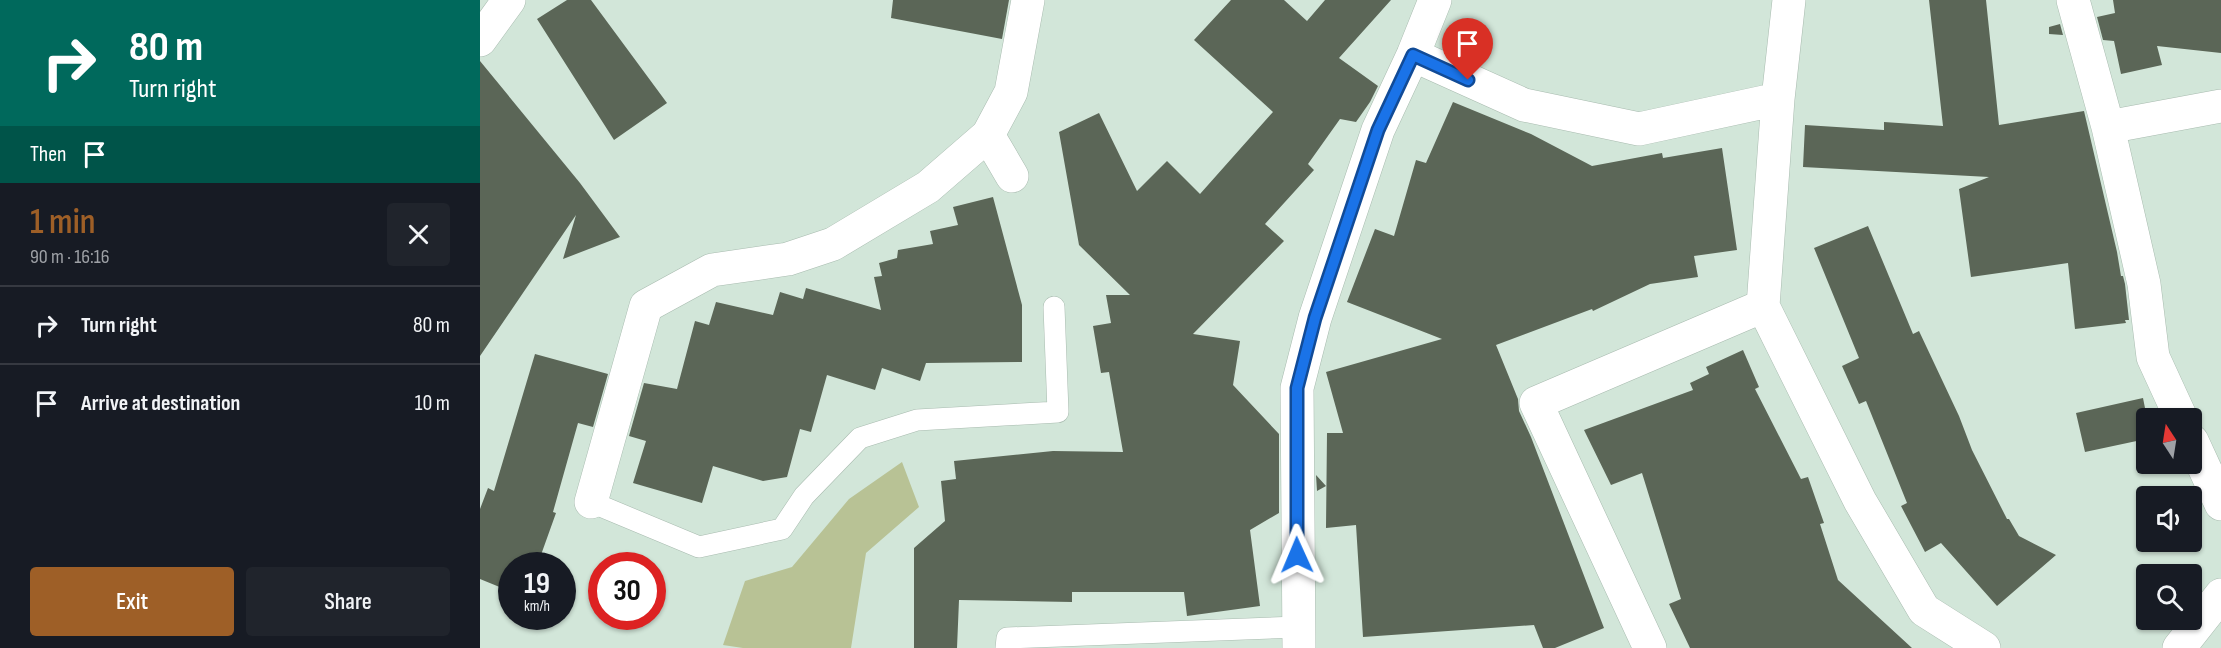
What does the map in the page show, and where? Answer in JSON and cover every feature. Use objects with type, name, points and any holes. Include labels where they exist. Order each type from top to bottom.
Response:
[{"type":"street","points":[[480,40],[509,0]]},
{"type":"street","points":[[591,502],[646,306],[712,270],[788,259],[833,244],[928,187],[988,135],[1011,92],[1028,0]]},
{"type":"street","points":[[1299,637],[1297,388],[1315,318],[1378,130],[1413,55],[1435,0]]},
{"type":"street","points":[[1789,0],[1778,99],[1763,306],[1860,501],[1924,610],[1984,648]]},
{"type":"street","points":[[2073,0],[2108,127],[2144,284],[2153,357],[2176,408]]},
{"type":"street","points":[[1413,55],[1524,105],[1639,129],[1778,99]]},
{"type":"street","points":[[2108,127],[2221,106]]},
{"type":"street","points":[[988,135],[1012,176]]},
{"type":"street","points":[[1650,648],[1536,403],[1763,306]]},
{"type":"street","points":[[2202,463],[2221,504]]},
{"type":"street","points":[[2179,648],[2221,595]]},
{"type":"lane","points":[[591,502],[699,547],[782,529],[804,496],[860,438],[917,420],[1058,412],[1054,307]]},
{"type":"lane","points":[[1006,648],[1007,638],[1299,637]]},
{"type":"green space","points":[[902,462],[919,507],[866,553],[851,648],[743,648],[723,645],[745,581],[792,567],[849,499]]},
{"type":"building","points":[[567,0],[591,0],[667,103],[614,140],[537,19]]},
{"type":"building","points":[[893,0],[1009,0],[1002,39],[891,18]]},
{"type":"building","points":[[1231,0],[1284,0],[1307,21],[1325,0],[1391,0],[1339,58],[1378,86],[1370,102],[1356,122],[1340,119],[1308,164],[1314,170],[1265,224],[1284,241],[1193,334],[1240,341],[1233,385],[1279,434],[1279,513],[1250,530],[1260,606],[1187,616],[1184,592],[1072,592],[1072,602],[959,600],[957,648],[914,648],[914,548],[945,521],[941,481],[956,479],[954,461],[1053,451],[1123,452],[1109,372],[1101,373],[1093,326],[1111,323],[1106,295],[1130,295],[1079,245],[1059,132],[1099,113],[1137,191],[1167,161],[1200,194],[1273,112],[1194,40]]},
{"type":"building","points":[[1929,0],[1986,0],[1999,125],[2084,111],[2121,276],[2125,284],[2129,320],[2125,320],[2126,323],[2075,329],[2068,263],[1971,277],[1959,189],[1989,177],[1803,167],[1805,125],[1884,130],[1884,122],[1943,126]]},
{"type":"building","points":[[2113,0],[2221,0],[2221,53],[2157,46],[2162,65],[2121,74],[2114,41],[2103,40],[2097,17],[2115,13]]},
{"type":"building","points":[[2060,24],[2063,35],[2049,34],[2049,27]]},
{"type":"building","points":[[480,61],[580,183],[620,237],[563,259],[576,215],[480,356]]},
{"type":"building","points":[[1453,102],[1531,134],[1592,166],[1662,153],[1663,158],[1722,148],[1737,250],[1694,256],[1698,277],[1650,284],[1593,311],[1592,309],[1496,345],[1518,399],[1519,411],[1604,628],[1555,648],[1543,648],[1534,625],[1363,637],[1356,525],[1326,528],[1327,433],[1343,433],[1326,372],[1442,339],[1347,302],[1375,229],[1394,236],[1416,160],[1426,163]]},
{"type":"building","points":[[993,197],[1022,305],[1022,362],[926,363],[920,381],[882,368],[875,390],[827,375],[811,432],[800,429],[787,477],[763,481],[713,466],[702,503],[633,483],[646,441],[629,436],[644,383],[677,389],[695,321],[709,325],[716,302],[773,315],[780,292],[803,299],[806,288],[881,310],[874,277],[882,276],[879,263],[897,258],[898,250],[933,244],[930,231],[958,225],[953,207]]},
{"type":"building","points":[[1868,226],[1913,334],[1919,331],[1959,416],[1972,450],[2007,519],[2019,536],[2056,555],[1997,606],[1941,543],[1925,552],[1901,506],[1907,503],[1866,401],[1859,404],[1842,366],[1859,358],[1814,248]]},
{"type":"building","points":[[1743,350],[1759,387],[1755,389],[1801,479],[1808,477],[1824,523],[1820,524],[1838,580],[1912,648],[1690,648],[1669,604],[1681,599],[1642,473],[1611,485],[1584,430],[1693,390],[1690,383],[1709,374],[1706,367]]},
{"type":"building","points":[[535,354],[608,374],[593,427],[578,423],[553,512],[556,513],[542,552],[498,552],[498,586],[480,579],[480,509],[488,488],[494,491]]},
{"type":"building","points":[[2143,398],[2145,408],[2136,408],[2136,441],[2085,452],[2076,413]]},
{"type":"building","points":[[1316,475],[1326,486],[1317,491]]},
{"type":"route","points":[[1297,555],[1297,388],[1315,318],[1378,130],[1413,55],[1468,80]]}]
